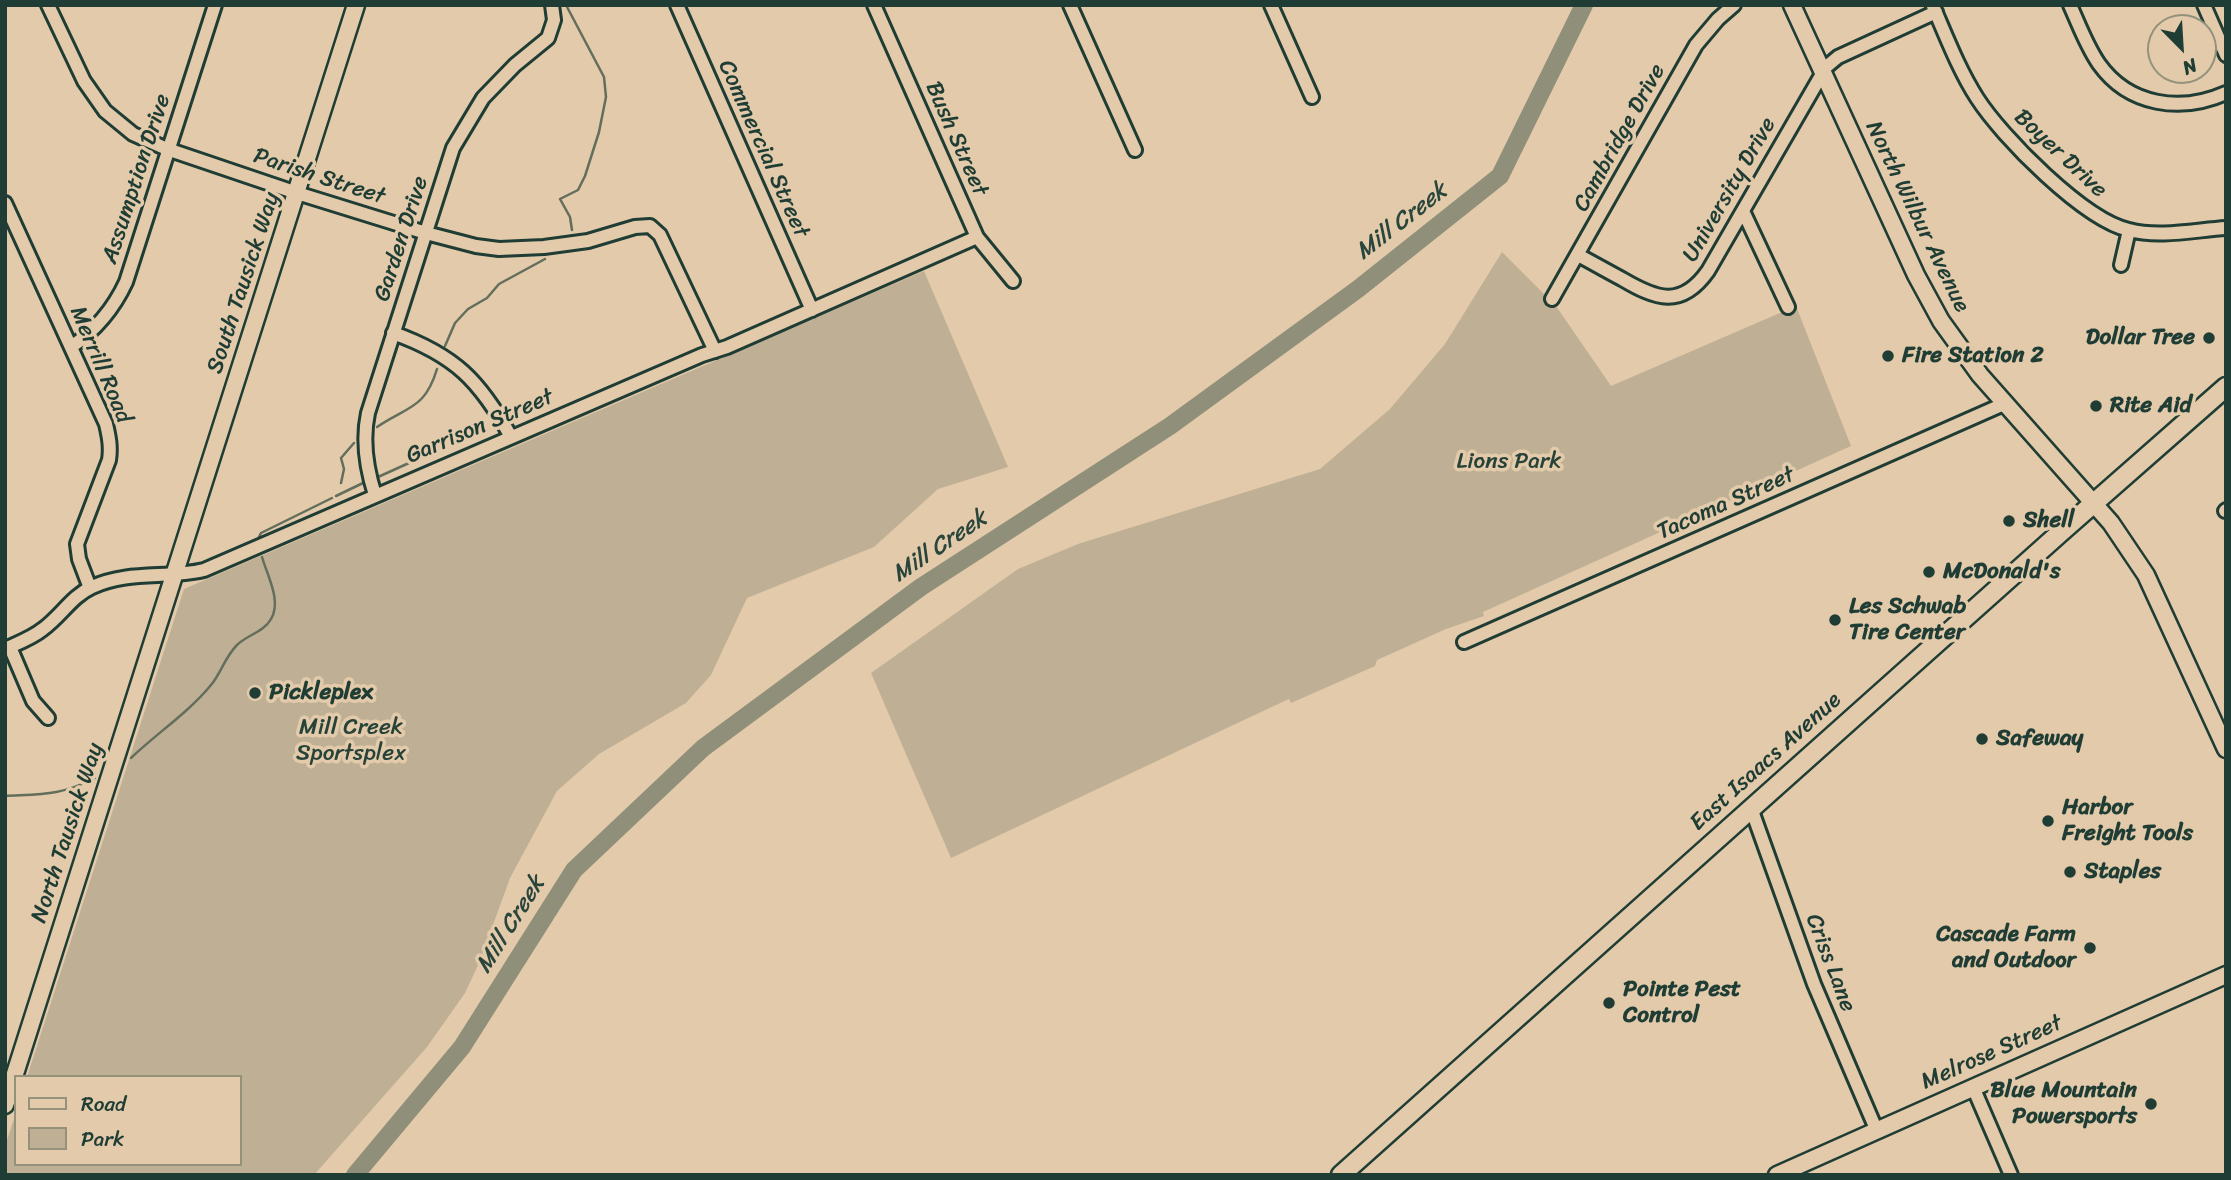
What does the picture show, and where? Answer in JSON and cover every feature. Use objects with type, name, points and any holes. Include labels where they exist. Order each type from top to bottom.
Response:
[{"type":"main road","name":"South Tausick Way","points":[[175,575],[356,5]]},
{"type":"main road","name":"North Wilbur Avenue","points":[[1792,5],[1923,290],[1968,359],[2094,502],[2141,565],[2225,745]]},
{"type":"main road","name":"East Isaacs Avenue","points":[[1341,1175],[1524,1014],[1623,921],[2226,387]]},
{"type":"main road","name":"North Tausick Way","points":[[15,1075],[175,575]]},
{"type":"main road","name":"Melrose Street","points":[[1777,1175],[2226,975]]},
{"type":"main road","name":"North Tausick Way","points":[[5,1105],[14,1077]]},
{"type":"street","name":"Parish Street","points":[[48,5],[84,81],[106,111],[133,134],[167,149],[296,193],[476,246],[523,249],[588,241],[635,227],[650,226],[660,235],[715,351]]},
{"type":"street","name":"Assumption Drive","points":[[71,347],[99,324],[119,297],[126,282],[215,5]]},
{"type":"street","name":"Garden Drive","points":[[375,495],[368,467],[365,436],[369,413],[453,148],[482,98],[499,79],[540,45],[552,30],[552,5]]},
{"type":"street","name":"Commercial Street","points":[[677,5],[812,310]]},
{"type":"street","name":"Bush Street","points":[[874,5],[977,237],[1013,281]]},
{"type":"street","points":[[1070,5],[1135,150]]},
{"type":"street","points":[[1271,5],[1312,97]]},
{"type":"street","name":"Cambridge Drive","points":[[1552,299],[1696,45],[1734,5]]},
{"type":"street","points":[[2070,5],[2097,62],[2118,85],[2129,92],[2153,102],[2180,105],[2205,101],[2226,93]]},
{"type":"street","points":[[2204,5],[2226,55]]},
{"type":"street","points":[[1823,72],[1838,57],[1935,8]]},
{"type":"street","name":"Boyer Drive","points":[[1935,8],[1975,95],[1996,124],[2076,202],[2109,224],[2129,230],[2150,233],[2226,229]]},
{"type":"street","name":"University Drive","points":[[1578,255],[1649,295],[1658,297],[1681,295],[1701,282],[1823,72]]},
{"type":"street","name":"Merrill Road","points":[[5,203],[106,424],[111,448],[105,472],[77,544],[79,559],[90,588]]},
{"type":"street","points":[[1743,211],[1788,307]]},
{"type":"street","points":[[2121,265],[2129,230]]},
{"type":"street","name":"Garrison Street","points":[[8,648],[43,630],[80,594],[90,588],[130,575],[175,575],[204,570],[977,237]]},
{"type":"street","points":[[393,333],[429,347],[462,369],[489,401],[511,437]]},
{"type":"street","name":"Tacoma Street","points":[[1464,642],[2006,403]]},
{"type":"street","points":[[8,648],[33,701],[48,718]]},
{"type":"street","name":"Criss Lane","points":[[1751,808],[1818,993],[1876,1129]]},
{"type":"street","points":[[1973,1087],[2011,1175]]},
{"type":"green space","name":"Lions Park","points":[[1502,252],[1556,306],[1611,386],[1796,306],[1851,446],[1483,612],[1484,616],[1446,629],[1377,660],[1375,666],[1291,703],[1289,699],[951,858],[871,673],[1018,569],[1078,544],[1320,469],[1390,409],[1445,344]]},
{"type":"green space","name":"Mill Creek Sportsplex","points":[[924,271],[1008,467],[938,489],[874,547],[747,598],[711,675],[686,703],[599,754],[557,791],[510,878],[480,961],[465,993],[427,1047],[314,1175],[5,1175],[5,1146],[14,1119],[14,1166],[242,1166],[242,1075],[28,1075],[184,589]]},
{"type":"waterway","points":[[566,5],[604,77],[606,97],[599,132],[585,176],[578,190],[560,199],[570,217],[572,230]]},
{"type":"waterway","name":"Mill Creek","points":[[355,1175],[462,1047],[574,870],[703,748],[921,587],[1170,426],[1358,289],[1500,176],[1584,5]]},
{"type":"waterway","points":[[445,346],[455,323],[468,309],[487,298],[499,284],[545,259]]},
{"type":"waterway","points":[[377,427],[421,399],[437,369]]},
{"type":"waterway","points":[[341,483],[344,469],[341,458],[354,443]]},
{"type":"waterway","points":[[378,477],[409,463]]},
{"type":"waterway","points":[[336,496],[363,483]]},
{"type":"waterway","points":[[259,537],[261,533],[332,498]]},
{"type":"waterway","points":[[131,758],[202,695],[237,645],[264,627],[271,619],[274,596],[262,557]]},
{"type":"waterway","points":[[5,796],[61,791],[95,778]]},
{"type":"place","name":"Dollar Tree","points":[[2209,338]]},
{"type":"place","name":"Fire Station 2","points":[[1888,356]]},
{"type":"place","name":"Rite Aid","points":[[2096,406]]},
{"type":"place","name":"Shell","points":[[2009,521]]},
{"type":"place","name":"McDonald's","points":[[1929,572]]},
{"type":"place","name":"Les Schwab Tire Center","points":[[1835,620]]},
{"type":"place","name":"Pickleplex","points":[[255,693]]},
{"type":"place","name":"Safeway","points":[[1982,739]]},
{"type":"place","name":"Harbor Freight Tools","points":[[2048,821]]},
{"type":"place","name":"Staples","points":[[2070,872]]},
{"type":"place","name":"Cascade Farm and Outdoor","points":[[2090,948]]},
{"type":"place","name":"Pointe Pest Control","points":[[1609,1003]]},
{"type":"place","name":"Blue Mountain Powersports","points":[[2151,1104]]}]
